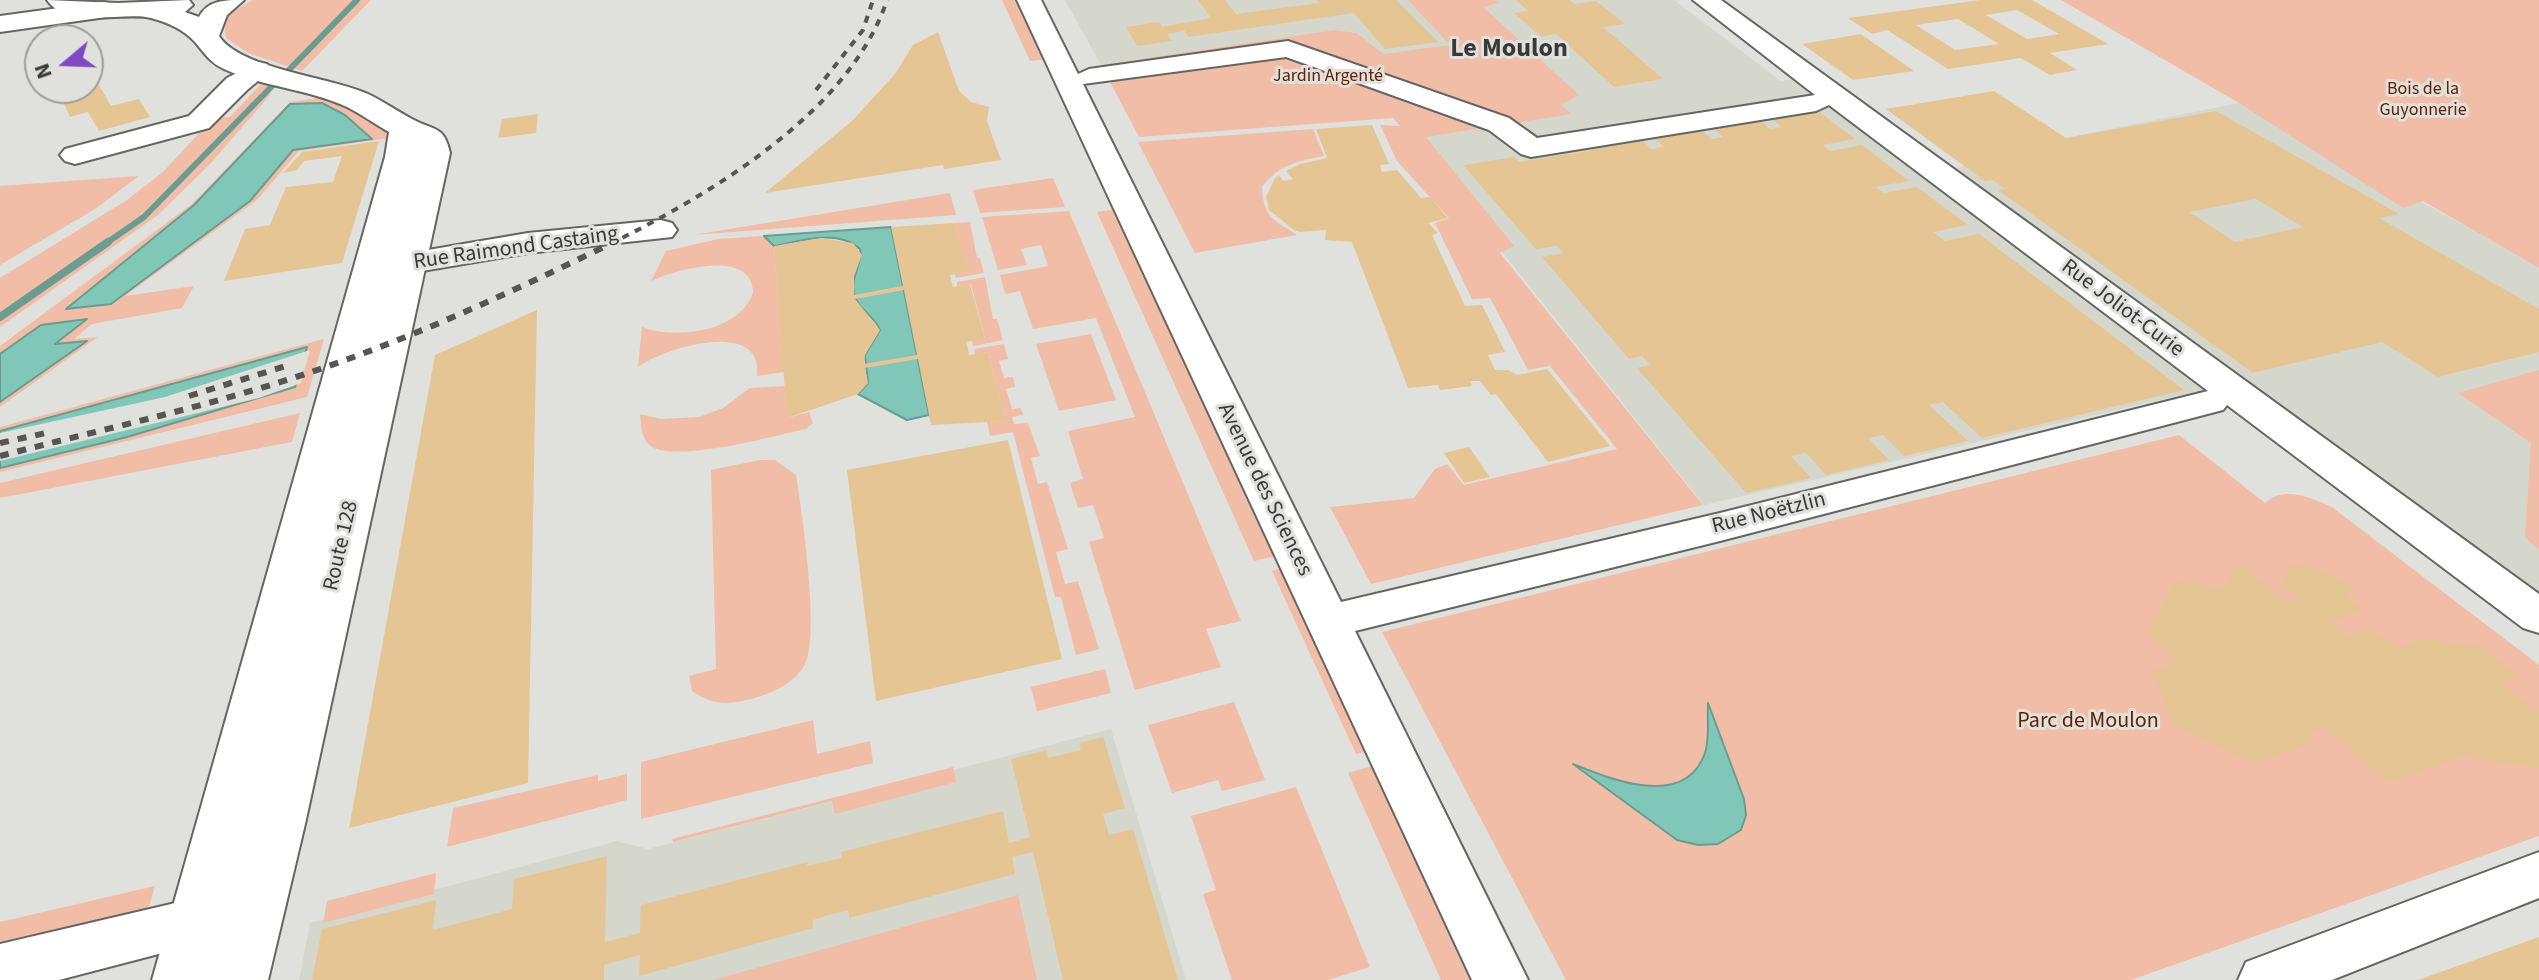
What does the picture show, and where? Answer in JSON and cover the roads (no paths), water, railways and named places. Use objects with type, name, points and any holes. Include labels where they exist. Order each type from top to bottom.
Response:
[{"type":"main road","points":[[0,8],[16,0]]},
{"type":"main road","points":[[60,0],[103,10]]},
{"type":"main road","points":[[0,24],[103,10],[151,9],[206,0]]},
{"type":"main road","points":[[205,36],[215,11],[231,0]]},
{"type":"main road","name":"Route 128","points":[[151,9],[180,18],[205,36],[208,44],[222,56],[356,100],[405,128],[390,267],[237,980]]},
{"type":"main road","name":"Route 128","points":[[183,980],[390,267]]},
{"type":"street","name":"Avenue des Sciences","points":[[1029,0],[1500,980]]},
{"type":"street","name":"Rue Joliot-Curie","points":[[1705,0],[2539,617]]},
{"type":"street","points":[[1110,120],[1082,69],[1288,49],[1499,124],[1531,148],[1816,103]]},
{"type":"street","points":[[75,155],[199,122],[237,84],[258,70]]},
{"type":"street","name":"Rue Raimond Castaing","points":[[390,267],[528,243],[661,230]]},
{"type":"street","name":"Rue Noëtzlin","points":[[1327,622],[2210,402]]},
{"type":"street","points":[[2266,980],[2539,875]]},
{"type":"street","points":[[0,969],[201,921]]},
{"type":"waterway","points":[[286,73],[357,0]]},
{"type":"waterway","points":[[105,244],[144,217],[276,82]]},
{"type":"waterway","points":[[0,317],[108,242]]},
{"type":"railway","points":[[816,90],[863,30],[873,0]]},
{"type":"railway","points":[[613,243],[691,201],[772,145],[810,113],[842,78],[869,41],[887,0]]},
{"type":"railway","points":[[0,456],[222,399],[346,360],[482,304],[613,243]]},
{"type":"railway","points":[[189,396],[289,365]]},
{"type":"railway","points":[[0,443],[46,433]]},
{"type":"district","name":"Le Moulon","points":[[1509,50]]},
{"type":"park label","name":"Jardin Argenté","points":[[1328,77]]},
{"type":"park label","name":"Bois de la Guyonnerie","points":[[2423,100]]},
{"type":"park label","name":"Parc de Moulon","points":[[2088,722]]}]
